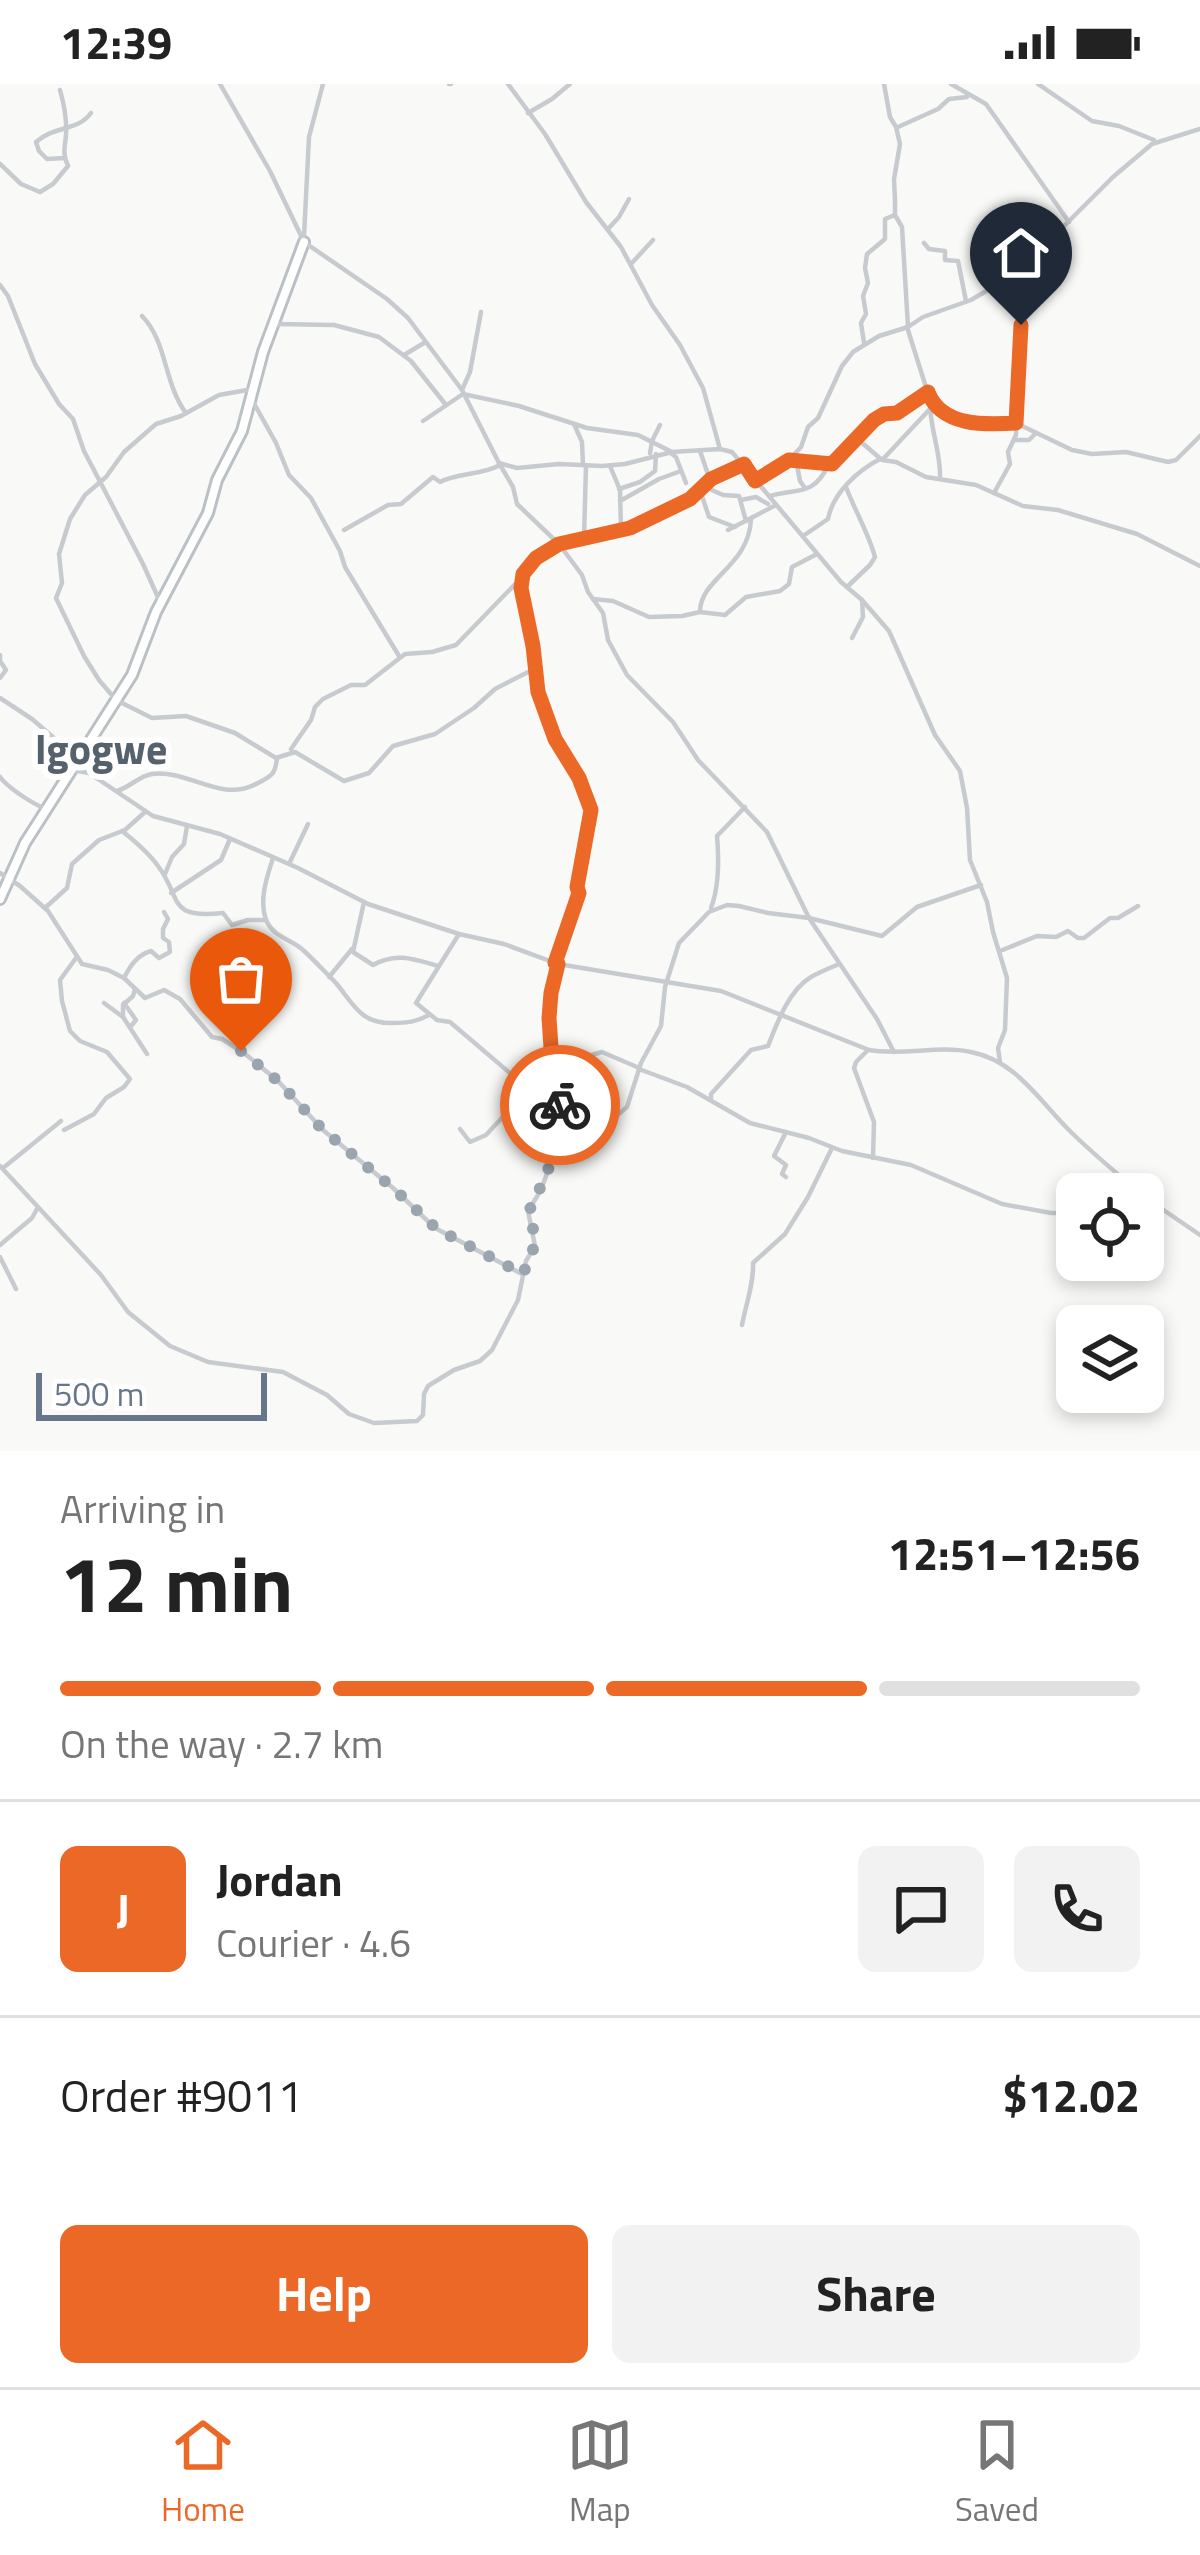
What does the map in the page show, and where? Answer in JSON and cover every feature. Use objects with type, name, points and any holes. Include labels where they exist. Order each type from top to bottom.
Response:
[{"type":"main road","points":[[0,898],[7,873],[133,675],[160,604],[208,513],[217,480],[242,431],[263,352],[304,242]]},
{"type":"street","points":[[220,84],[304,242],[408,318],[463,392],[513,487],[517,504],[579,569],[603,614],[626,675],[673,722],[698,760],[762,825],[809,918],[878,1018],[894,1052]]},
{"type":"street","points":[[304,242],[309,137],[323,84]]},
{"type":"street","points":[[508,84],[608,229],[680,345],[703,388],[720,449]]},
{"type":"street","points":[[528,112],[571,84]]},
{"type":"street","points":[[884,84],[900,151],[894,179],[908,327],[929,396],[940,479]]},
{"type":"street","points":[[951,84],[991,110],[1069,222]]},
{"type":"street","points":[[1038,84],[1092,121],[1157,141]]},
{"type":"street","points":[[0,164],[21,184],[40,192],[67,169],[60,90]]},
{"type":"street","points":[[896,128],[937,110],[949,99],[973,96]]},
{"type":"street","points":[[64,158],[47,159],[36,142],[84,122],[91,113]]},
{"type":"street","points":[[994,493],[1007,470],[1008,452],[1015,440],[1012,423],[1030,271],[1113,177],[1157,141],[1200,128]]},
{"type":"street","points":[[608,229],[629,199]]},
{"type":"street","points":[[864,344],[861,323],[866,314],[867,254],[885,239],[886,218],[896,215]]},
{"type":"street","points":[[631,264],[653,241]]},
{"type":"street","points":[[924,243],[929,249],[945,251],[945,260],[958,260],[966,301]]},
{"type":"street","points":[[755,481],[793,460],[844,362],[864,344],[988,290],[1043,254]]},
{"type":"street","points":[[0,285],[35,364],[73,418],[82,446],[160,604]]},
{"type":"street","points":[[422,421],[463,392],[481,312]]},
{"type":"street","points":[[142,316],[155,330],[186,413]]},
{"type":"street","points":[[275,323],[336,325],[375,335],[404,356],[446,405]]},
{"type":"street","points":[[404,356],[426,342]]},
{"type":"street","points":[[463,392],[586,428],[638,435],[676,457],[686,482]]},
{"type":"street","points":[[277,758],[235,733],[186,716],[153,718],[116,700],[84,656],[55,596],[62,585],[58,561],[66,528],[85,495],[150,429],[219,395],[252,393],[289,475],[311,498],[345,567],[400,658]]},
{"type":"street","points":[[929,396],[944,412],[966,422],[1012,423],[1082,452],[1126,452],[1168,462],[1200,436]]},
{"type":"street","points":[[701,488],[709,517],[731,529],[759,515],[773,493],[794,494],[818,483],[827,465],[862,430],[881,416],[929,396]]},
{"type":"street","points":[[803,536],[828,519],[831,504],[845,487],[881,459],[929,410]]},
{"type":"street","points":[[574,424],[582,442],[584,538]]},
{"type":"street","points":[[619,489],[655,471],[650,454],[660,425]]},
{"type":"street","points":[[1015,440],[1029,440],[1036,433]]},
{"type":"street","points":[[853,441],[866,444],[881,459],[926,477],[969,483],[1023,506],[1058,510],[1137,534],[1200,566]]},
{"type":"street","points":[[700,452],[710,480]]},
{"type":"street","points":[[344,530],[388,505],[401,504],[433,477],[440,482],[500,464],[517,468],[609,465],[650,454],[732,452],[770,502],[889,631],[935,735],[960,771],[970,860],[1008,986],[1000,1062]]},
{"type":"street","points":[[793,460],[827,465]]},
{"type":"street","points":[[793,460],[805,489]]},
{"type":"street","points":[[290,752],[323,699],[351,685],[365,685],[408,653],[432,652],[461,641],[536,558],[559,544],[621,530],[690,499],[710,480],[744,464]]},
{"type":"street","points":[[609,465],[619,489],[621,530]]},
{"type":"street","points":[[513,487],[517,468]]},
{"type":"street","points":[[620,501],[681,471]]},
{"type":"street","points":[[845,487],[875,556],[847,587]]},
{"type":"street","points":[[700,612],[700,601],[744,550],[751,531],[739,496],[701,488]]},
{"type":"street","points":[[741,500],[756,497],[770,502]]},
{"type":"street","points":[[757,506],[759,515]]},
{"type":"street","points":[[593,598],[649,617],[700,612],[723,615],[746,597],[783,590],[790,584],[792,567],[817,554]]},
{"type":"street","points":[[61,1121],[2,1167],[101,1274],[128,1312],[170,1346],[208,1362],[283,1372],[327,1395],[349,1414],[377,1424],[419,1420],[428,1386],[488,1355],[518,1300],[536,1242],[529,1211],[541,1190],[563,1119],[554,1091],[549,1011],[557,963],[579,893],[591,810],[538,692],[522,577]]},
{"type":"street","points":[[852,638],[863,617],[862,600]]},
{"type":"street","points":[[0,655],[6,672],[0,678]]},
{"type":"street","points":[[277,758],[298,753],[342,781],[366,774],[393,746],[445,729],[497,687],[534,669]]},
{"type":"street","points":[[0,698],[78,759]]},
{"type":"street","points":[[118,791],[150,774],[246,790],[272,777],[277,758]]},
{"type":"street","points":[[71,770],[88,773],[145,812],[214,832],[364,902],[459,934],[557,963],[721,991],[868,1050],[964,1051],[1000,1062],[1117,1173]]},
{"type":"street","points":[[2,783],[46,809]]},
{"type":"street","points":[[570,1155],[627,1106],[639,1068],[661,1026],[665,987],[680,940],[709,911],[715,896],[717,836],[746,807]]},
{"type":"street","points":[[45,908],[67,888],[72,864],[99,840],[122,831],[145,812]]},
{"type":"street","points":[[289,864],[308,824]]},
{"type":"street","points":[[164,876],[172,856],[183,846],[187,826]]},
{"type":"street","points":[[122,831],[143,847],[184,910],[223,913],[232,925],[266,920]]},
{"type":"street","points":[[171,893],[221,860],[230,839]]},
{"type":"street","points":[[273,857],[265,886],[266,920],[274,933],[292,941],[329,976],[358,1013],[370,1020],[411,1023],[429,1015]]},
{"type":"street","points":[[7,873],[45,908],[83,965],[124,978],[145,998],[163,990],[178,998],[212,1037],[244,1053],[278,1081],[323,1130],[437,1229],[523,1274]]},
{"type":"street","points":[[709,911],[732,905],[883,936],[917,908],[980,885]]},
{"type":"street","points":[[329,976],[352,950],[364,902]]},
{"type":"street","points":[[999,951],[1037,936],[1056,937],[1068,931],[1084,938],[1110,918],[1138,906]]},
{"type":"street","points":[[124,978],[131,964],[145,953],[159,958],[170,952],[170,943],[163,938],[168,919],[164,912]]},
{"type":"street","points":[[459,934],[416,1003],[437,1020],[450,1022],[524,1085]]},
{"type":"street","points":[[352,950],[373,964],[395,956],[440,967]]},
{"type":"street","points":[[64,1130],[94,1114],[130,1079],[107,1052],[80,1041],[69,1029],[60,980],[76,958]]},
{"type":"street","points":[[711,1100],[711,1094],[751,1050],[767,1048],[788,1003],[804,982],[839,964]]},
{"type":"street","points":[[123,1017],[124,1004],[135,989]]},
{"type":"street","points":[[104,1003],[123,1017],[147,1054]]},
{"type":"street","points":[[124,1004],[136,1020],[131,1027]]},
{"type":"street","points":[[868,1050],[854,1068],[874,1122],[873,1158]]},
{"type":"street","points":[[460,1129],[470,1142],[482,1138],[510,1109],[524,1085],[553,1066],[602,1052],[687,1087],[745,1121],[911,1166],[1002,1204],[1056,1213]]},
{"type":"street","points":[[785,1178],[786,1165],[774,1156],[786,1132]]},
{"type":"street","points":[[742,1324],[754,1263],[784,1234],[832,1148]]},
{"type":"street","points":[[0,1245],[37,1209]]},
{"type":"street","points":[[1164,1210],[1200,1235]]},
{"type":"street","points":[[0,1257],[16,1289]]},
{"type":"way so far","points":[[241,1051],[437,1229],[523,1274],[536,1242],[529,1211],[554,1154],[563,1119],[560,1105]]},
{"type":"district","name":"Igogwe","points":[[101,749]]},
{"type":"route","points":[[560,1105],[554,1086],[550,1003],[555,963],[579,893],[591,810],[579,778],[555,739],[538,692],[522,577],[536,558],[559,544],[630,528],[690,499],[711,479],[744,464],[755,481],[789,460],[832,464],[874,420],[897,413],[928,392],[937,407],[966,422],[1016,423],[1021,325]]}]
